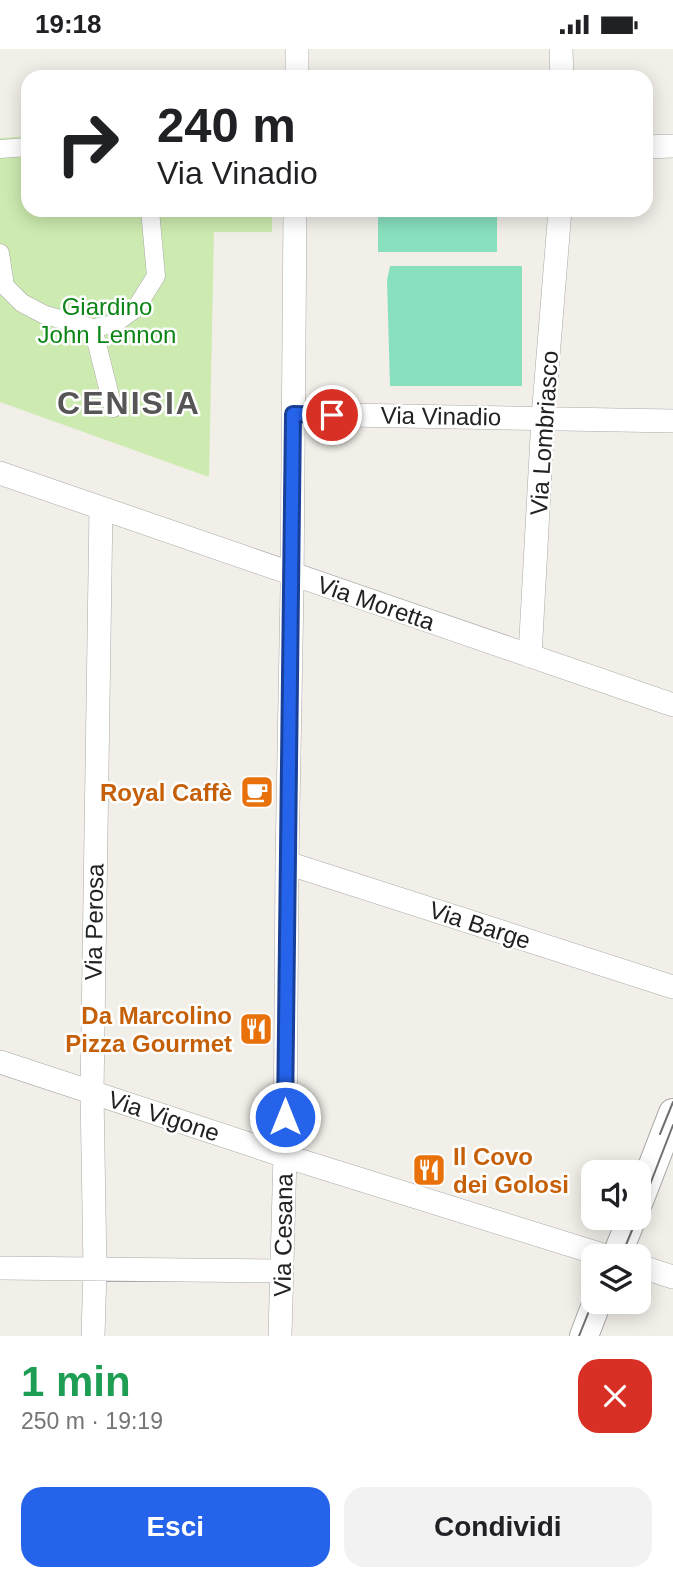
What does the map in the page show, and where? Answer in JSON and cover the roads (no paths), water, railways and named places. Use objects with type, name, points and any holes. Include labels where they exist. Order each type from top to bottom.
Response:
[{"type":"street","points":[[297,49],[297,70]]},
{"type":"street","points":[[561,49],[562,70]]},
{"type":"street","points":[[653,147],[673,146]]},
{"type":"street","points":[[0,149],[21,148]]},
{"type":"street","points":[[0,253],[5,286],[22,303],[45,315],[93,328],[114,324],[136,308],[156,276],[151,217]]},
{"type":"street","name":"Via Cesana","points":[[280,1336],[285,1156],[295,217]]},
{"type":"street","name":"Via Lombriasco","points":[[530,656],[543,418],[559,217]]},
{"type":"street","points":[[93,328],[113,408]]},
{"type":"street","name":"Via Vinadio","points":[[293,414],[673,421]]},
{"type":"street","name":"Via Moretta","points":[[0,473],[673,705]]},
{"type":"street","name":"Via Perosa","points":[[93,1336],[95,1269],[92,1093],[101,508]]},
{"type":"street","name":"Via Barge","points":[[287,863],[673,987]]},
{"type":"street","name":"Via Vigone","points":[[0,1062],[285,1156],[581,1248]]},
{"type":"street","points":[[651,1170],[673,1113]]},
{"type":"street","points":[[0,1268],[282,1271]]},
{"type":"street","points":[[651,1270],[673,1277]]},
{"type":"street","points":[[584,1336],[592,1314]]},
{"type":"tram line","points":[[660,1134],[673,1102]]},
{"type":"tram line","points":[[651,1182],[673,1125]]},
{"type":"tram line","points":[[626,1244],[632,1230]]},
{"type":"tram line","points":[[579,1336],[588,1314]]},
{"type":"place","name":"Royal Caffè","points":[[257,792]]},
{"type":"place","name":"Da Marcolino Pizza Gourmet","points":[[256,1029]]},
{"type":"place","name":"Il Covo dei Golosi","points":[[429,1170]]},
{"type":"district","name":"CENISIA","points":[[129,403]]},
{"type":"park label","name":"Giardino John Lennon","points":[[107,320]]}]
